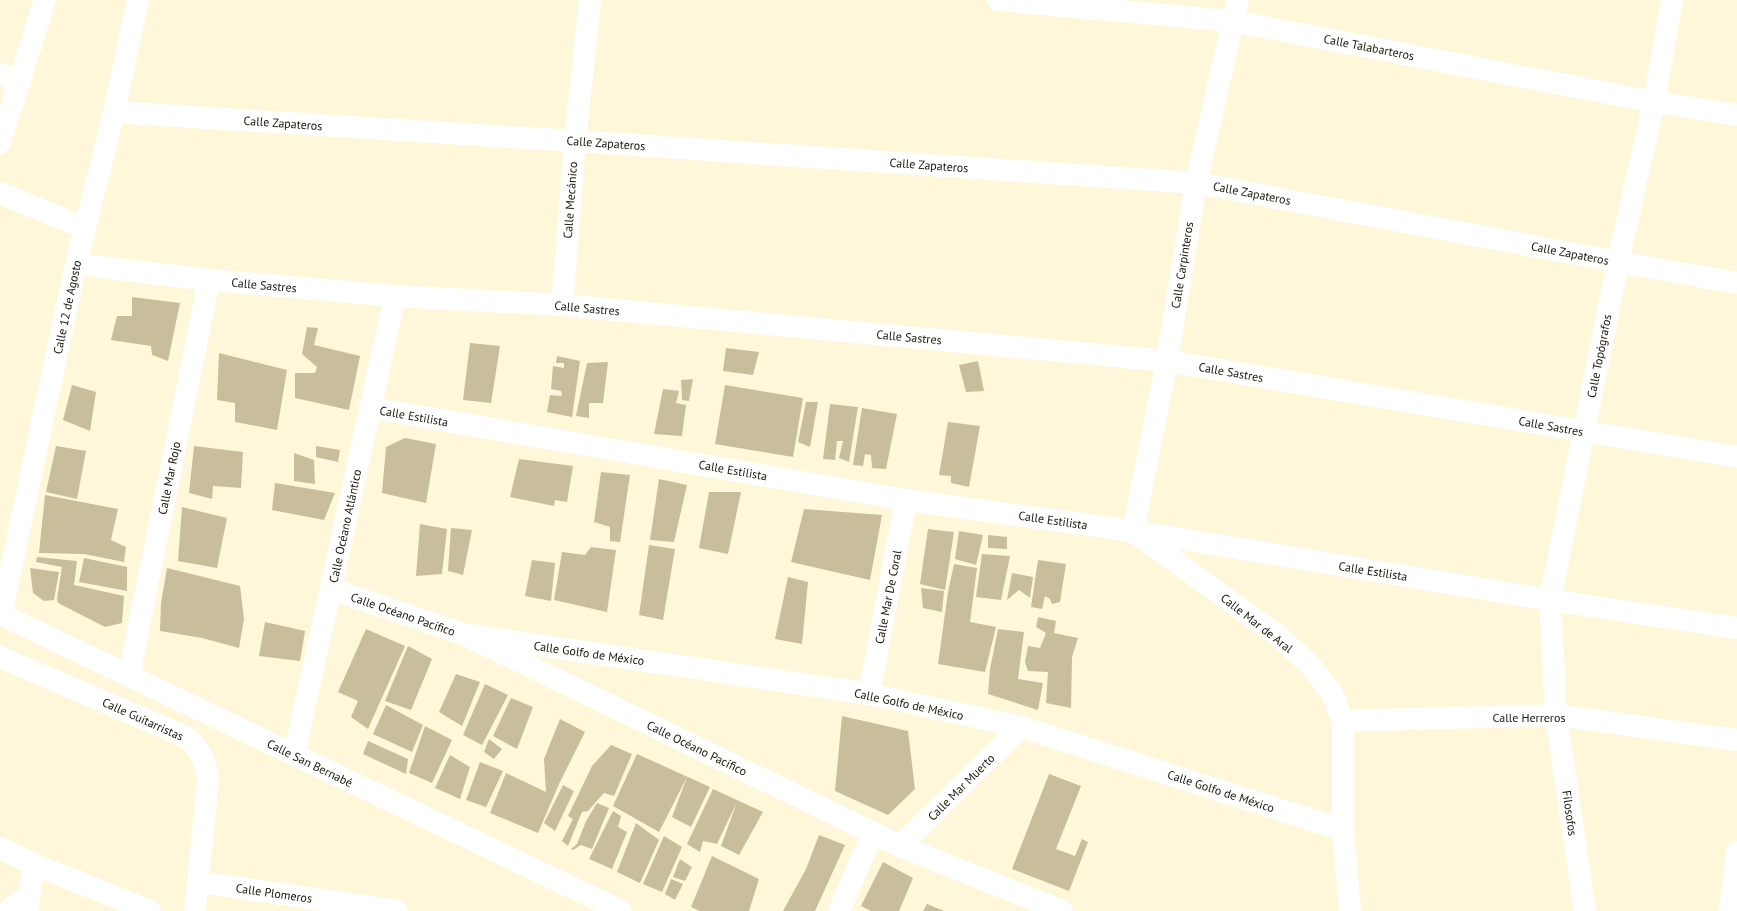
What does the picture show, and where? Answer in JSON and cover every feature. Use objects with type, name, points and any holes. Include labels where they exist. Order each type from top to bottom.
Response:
[{"type":"street","points":[[0,143],[45,0]]},
{"type":"street","name":"Calle 12 de Agosto","points":[[0,614],[76,264],[114,112],[138,0]]},
{"type":"street","name":"Calle Mecánico","points":[[562,305],[575,141],[590,0]]},
{"type":"street","name":"Calle Talabarteros","points":[[998,0],[1232,21],[1654,102],[1737,115]]},
{"type":"street","name":"Calle Carpinteros","points":[[1133,531],[1167,361],[1196,183],[1238,0]]},
{"type":"street","name":"Calle Topógrafos","points":[[1556,715],[1550,600],[1618,262],[1654,102],[1672,0]]},
{"type":"street","points":[[0,74],[20,82]]},
{"type":"street","name":"Calle Zapateros","points":[[114,112],[575,141],[1196,183],[1737,283]]},
{"type":"street","points":[[0,193],[85,228]]},
{"type":"street","name":"Calle Sastres","points":[[76,264],[209,280],[395,296],[562,305],[1167,361],[1737,457]]},
{"type":"street","name":"Calle Mar Rojo","points":[[130,676],[209,280]]},
{"type":"street","name":"Calle Océano Atlántico","points":[[294,755],[395,296]]},
{"type":"street","name":"Calle Estilista","points":[[371,408],[906,500],[1133,531],[1550,600],[1737,628]]},
{"type":"street","name":"Calle Mar De Coral","points":[[869,694],[906,500]]},
{"type":"street","name":"Calle Mar de Aral","points":[[1133,531],[1277,635],[1310,665],[1332,693],[1343,721],[1343,830],[1350,911]]},
{"type":"street","name":"Calle Océano Pacífico","points":[[331,589],[463,634],[900,846],[1062,911]]},
{"type":"street","name":"Calle San Bernabé","points":[[0,614],[621,911]]},
{"type":"street","name":"Calle Golfo de México","points":[[463,634],[869,694],[1021,727],[1343,830]]},
{"type":"street","name":"Calle Guitarristas","points":[[0,657],[186,737],[198,748],[206,762],[208,780],[195,911]]},
{"type":"street","name":"Calle Herreros","points":[[1343,721],[1556,715],[1737,740]]},
{"type":"street","name":"Filosofos","points":[[1556,715],[1585,911]]},
{"type":"street","name":"Calle Mar Muerto","points":[[900,846],[1021,727]]},
{"type":"street","points":[[839,911],[873,833]]},
{"type":"street","points":[[0,848],[32,864],[150,911]]},
{"type":"street","points":[[1730,911],[1737,852]]},
{"type":"street","points":[[9,911],[14,905],[28,903],[32,864]]},
{"type":"street","name":"Calle Plomeros","points":[[198,882],[397,911]]},
{"type":"building","points":[[132,297],[180,303],[168,361],[152,355],[151,346],[111,340],[117,316],[132,316]]},
{"type":"building","points":[[307,327],[318,328],[314,345],[360,356],[349,410],[295,398],[295,373],[315,373],[317,367],[302,354]]},
{"type":"building","points":[[470,343],[500,346],[491,403],[463,400]]},
{"type":"building","points":[[726,348],[759,352],[753,375],[723,371]]},
{"type":"building","points":[[219,353],[287,370],[277,430],[235,422],[235,403],[217,400]]},
{"type":"building","points":[[557,356],[580,361],[572,417],[547,412],[550,395],[562,396],[561,391],[551,389],[553,366],[564,368],[564,363],[556,363]]},
{"type":"building","points":[[978,361],[984,391],[966,392],[959,365]]},
{"type":"building","points":[[608,362],[603,403],[589,403],[589,418],[576,416],[587,363]]},
{"type":"building","points":[[693,379],[689,401],[682,400],[681,380]]},
{"type":"building","points":[[72,385],[96,392],[90,431],[63,420]]},
{"type":"building","points":[[725,385],[803,398],[793,457],[715,444]]},
{"type":"building","points":[[663,389],[679,391],[676,403],[686,405],[682,436],[654,434]]},
{"type":"building","points":[[806,402],[818,402],[810,447],[798,442]]},
{"type":"building","points":[[830,404],[858,407],[849,462],[839,458],[843,441],[837,441],[835,460],[823,459]]},
{"type":"building","points":[[862,408],[897,414],[886,469],[872,468],[871,455],[865,454],[863,466],[853,465]]},
{"type":"building","points":[[948,422],[980,426],[969,487],[951,483],[951,476],[939,475]]},
{"type":"building","points":[[405,438],[436,444],[426,503],[382,493],[386,447]]},
{"type":"building","points":[[56,446],[86,451],[77,499],[46,492]]},
{"type":"building","points":[[194,446],[243,452],[241,488],[213,486],[212,499],[189,493]]},
{"type":"building","points":[[316,446],[340,450],[338,462],[316,457]]},
{"type":"building","points":[[294,453],[314,460],[315,484],[294,481]]},
{"type":"building","points":[[519,459],[573,466],[567,502],[555,500],[554,506],[510,497]]},
{"type":"building","points":[[601,472],[630,475],[620,542],[610,541],[610,527],[594,522]]},
{"type":"building","points":[[659,479],[687,485],[674,542],[650,540]]},
{"type":"building","points":[[275,483],[335,493],[324,520],[272,510]]},
{"type":"building","points":[[709,492],[741,492],[728,554],[699,548]]},
{"type":"building","points":[[45,495],[118,509],[111,540],[126,547],[124,562],[84,554],[39,553]]},
{"type":"building","points":[[182,507],[227,518],[217,568],[178,561]]},
{"type":"building","points":[[804,509],[882,515],[870,580],[791,562]]},
{"type":"building","points":[[420,524],[447,529],[442,574],[416,576]]},
{"type":"building","points":[[451,528],[472,530],[463,575],[448,571]]},
{"type":"building","points":[[928,529],[954,532],[945,590],[920,584]]},
{"type":"building","points":[[959,531],[983,535],[976,565],[955,559]]},
{"type":"building","points":[[988,535],[1007,537],[1007,549],[988,548]]},
{"type":"building","points":[[649,545],[675,549],[663,620],[639,615]]},
{"type":"building","points":[[591,547],[616,550],[607,612],[554,600],[562,552],[585,555]]},
{"type":"building","points":[[982,554],[1010,556],[1001,600],[976,597]]},
{"type":"building","points":[[37,557],[77,561],[74,585],[124,596],[122,623],[105,627],[58,603],[57,598],[62,567],[36,562]]},
{"type":"building","points":[[84,558],[127,567],[127,591],[79,582]]},
{"type":"building","points":[[532,560],[555,563],[551,601],[525,596]]},
{"type":"building","points":[[1038,560],[1066,564],[1060,602],[1052,604],[1050,599],[1045,596],[1042,609],[1031,607]]},
{"type":"building","points":[[954,564],[977,568],[970,622],[996,627],[985,672],[938,664],[948,592]]},
{"type":"building","points":[[30,568],[59,572],[54,600],[44,601],[33,593]]},
{"type":"building","points":[[167,568],[240,586],[244,619],[239,648],[202,638],[160,631],[161,603]]},
{"type":"building","points":[[1012,573],[1033,577],[1030,598],[1019,590],[1007,600]]},
{"type":"building","points":[[788,577],[808,582],[802,644],[775,639]]},
{"type":"building","points":[[921,588],[944,591],[942,612],[923,608]]},
{"type":"building","points":[[1038,617],[1056,621],[1054,633],[1078,638],[1072,657],[1071,708],[1046,703],[1048,672],[1028,671],[1025,662],[1028,646],[1040,648],[1046,633],[1036,627]]},
{"type":"building","points":[[265,622],[305,631],[300,661],[259,656]]},
{"type":"building","points":[[366,629],[405,646],[368,729],[351,717],[358,701],[338,692]]},
{"type":"building","points":[[998,629],[1024,632],[1018,679],[1043,683],[1038,710],[988,694],[990,669]]},
{"type":"building","points":[[408,646],[432,659],[411,710],[385,701]]},
{"type":"building","points":[[456,674],[480,682],[462,726],[439,712]]},
{"type":"building","points":[[485,684],[508,695],[482,745],[463,735]]},
{"type":"building","points":[[511,698],[533,707],[517,749],[493,736]]},
{"type":"building","points":[[386,705],[423,725],[412,752],[373,734]]},
{"type":"building","points":[[842,716],[908,731],[915,789],[888,815],[835,791]]},
{"type":"building","points":[[560,719],[585,732],[559,784],[538,833],[490,813],[506,773],[546,792],[544,759]]},
{"type":"building","points":[[425,726],[452,740],[432,783],[409,773]]},
{"type":"building","points":[[489,739],[502,749],[494,759],[484,752]]},
{"type":"building","points":[[368,741],[408,759],[406,774],[363,754]]},
{"type":"building","points":[[611,745],[632,754],[614,796],[604,793],[588,811],[582,812],[568,846],[562,841],[573,819],[568,816],[592,766]]},
{"type":"building","points":[[637,754],[710,787],[691,827],[672,817],[687,777],[659,832],[613,806]]},
{"type":"building","points":[[450,755],[470,767],[460,799],[435,788]]},
{"type":"building","points":[[480,762],[503,771],[486,807],[466,800]]},
{"type":"building","points":[[1049,774],[1081,786],[1056,849],[1075,856],[1082,839],[1088,842],[1069,891],[1012,869]]},
{"type":"building","points":[[563,785],[574,791],[555,831],[544,823]]},
{"type":"building","points":[[713,789],[763,812],[739,855],[721,846],[737,802],[717,844],[703,841],[700,852],[687,844]]},
{"type":"building","points":[[597,803],[609,808],[592,849],[581,845],[573,850],[571,849],[577,844],[586,821]]},
{"type":"building","points":[[613,811],[621,816],[618,827],[627,832],[612,869],[589,859]]},
{"type":"building","points":[[636,823],[659,840],[640,883],[617,872]]},
{"type":"building","points":[[819,835],[845,845],[815,911],[783,911],[806,869]]},
{"type":"building","points":[[664,836],[682,847],[662,892],[643,884]]},
{"type":"building","points":[[712,856],[759,879],[749,911],[700,911],[691,907]]},
{"type":"building","points":[[680,859],[692,867],[685,881],[673,877]]},
{"type":"building","points":[[883,862],[913,878],[899,911],[871,911],[861,906]]},
{"type":"building","points":[[671,879],[683,884],[675,900],[665,894]]},
{"type":"building","points":[[927,904],[944,911],[923,911]]}]
